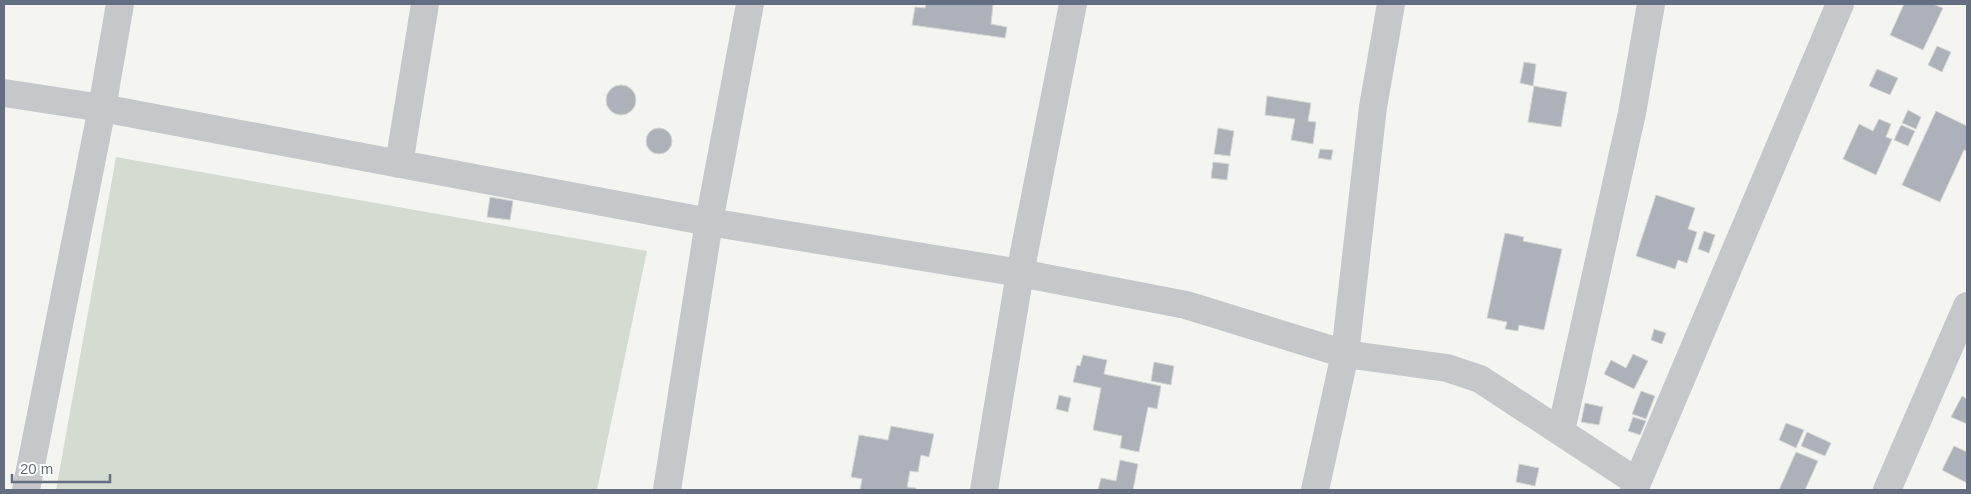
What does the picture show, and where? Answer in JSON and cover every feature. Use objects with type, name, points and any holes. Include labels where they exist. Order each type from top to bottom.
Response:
[{"type":"street","points":[[26,490],[102,108],[120,4]]},
{"type":"street","points":[[399,164],[425,4]]},
{"type":"street","points":[[667,490],[709,222],[750,4]]},
{"type":"street","points":[[984,490],[1020,273],[1073,4]]},
{"type":"street","points":[[1315,490],[1345,354],[1373,107],[1391,4]]},
{"type":"street","points":[[1561,431],[1632,113],[1651,4]]},
{"type":"street","points":[[4,94],[102,108],[709,222],[1020,273],[1186,305],[1345,354],[1446,368],[1480,380],[1561,431],[1635,486],[1840,4]]},
{"type":"street","points":[[1888,490],[1957,358],[1967,306]]},
{"type":"shaded area","points":[[116,157],[647,251],[597,490],[56,490]]},
{"type":"building","points":[[926,4],[993,4],[991,24],[1007,27],[1005,38],[912,25],[915,7],[925,8]]},
{"type":"building","points":[[1904,4],[1933,4],[1943,8],[1923,50],[1890,35]]},
{"type":"building","points":[[1937,46],[1951,52],[1942,72],[1928,65]]},
{"type":"building","points":[[1524,62],[1536,64],[1533,86],[1520,83]]},
{"type":"building","points":[[1877,69],[1898,78],[1890,95],[1869,86]]},
{"type":"building","points":[[621,85],[627,86],[635,94],[635,106],[627,114],[621,115],[615,114],[607,106],[606,100],[607,94],[615,86]]},
{"type":"building","points":[[1534,86],[1567,92],[1561,127],[1528,122]]},
{"type":"building","points":[[1267,96],[1311,103],[1308,121],[1316,122],[1313,144],[1291,140],[1295,119],[1265,115]]},
{"type":"building","points":[[1908,110],[1921,117],[1916,129],[1902,123]]},
{"type":"building","points":[[1936,111],[1967,126],[1967,151],[1964,150],[1940,202],[1902,185]]},
{"type":"building","points":[[1879,119],[1891,124],[1886,137],[1892,139],[1876,175],[1843,159],[1859,124],[1873,131]]},
{"type":"building","points":[[1901,125],[1915,131],[1908,146],[1894,140]]},
{"type":"building","points":[[659,128],[668,132],[672,141],[668,150],[659,154],[650,150],[646,141],[650,132]]},
{"type":"building","points":[[1218,128],[1234,131],[1230,156],[1214,154]]},
{"type":"building","points":[[1320,149],[1333,150],[1331,160],[1318,158]]},
{"type":"building","points":[[1213,162],[1229,164],[1227,180],[1211,178]]},
{"type":"building","points":[[1656,195],[1695,208],[1688,229],[1697,232],[1687,263],[1678,260],[1675,269],[1636,256]]},
{"type":"building","points":[[490,197],[513,201],[510,220],[487,217]]},
{"type":"building","points":[[1704,231],[1715,235],[1709,253],[1698,249]]},
{"type":"building","points":[[1505,233],[1524,237],[1523,241],[1562,249],[1544,330],[1519,325],[1518,331],[1505,329],[1507,322],[1487,318]]},
{"type":"building","points":[[1654,329],[1666,333],[1662,344],[1651,340]]},
{"type":"building","points":[[1633,354],[1648,361],[1634,389],[1604,374],[1611,360],[1626,368]]},
{"type":"building","points":[[1083,355],[1107,360],[1104,374],[1161,386],[1157,409],[1148,407],[1139,452],[1120,448],[1122,436],[1093,430],[1101,388],[1073,382],[1077,365],[1080,366]]},
{"type":"building","points":[[1154,362],[1174,366],[1171,385],[1151,381]]},
{"type":"building","points":[[1641,391],[1655,396],[1646,419],[1632,414]]},
{"type":"building","points":[[1059,395],[1071,398],[1068,412],[1056,409]]},
{"type":"building","points":[[1962,396],[1967,399],[1967,424],[1951,417]]},
{"type":"building","points":[[1585,403],[1603,407],[1599,425],[1581,422]]},
{"type":"building","points":[[1633,417],[1646,421],[1640,435],[1628,431]]},
{"type":"building","points":[[1786,423],[1804,430],[1796,448],[1779,440]]},
{"type":"building","points":[[891,426],[934,434],[929,457],[921,455],[918,472],[910,471],[907,487],[916,488],[916,490],[860,490],[862,479],[851,477],[859,435],[888,440]]},
{"type":"building","points":[[1807,432],[1831,443],[1825,456],[1801,446]]},
{"type":"building","points":[[1954,446],[1967,452],[1967,483],[1942,470]]},
{"type":"building","points":[[1796,452],[1818,461],[1805,490],[1779,490]]},
{"type":"building","points":[[1120,460],[1138,464],[1133,490],[1098,490],[1101,478],[1116,481]]},
{"type":"building","points":[[1519,464],[1539,468],[1535,486],[1516,482]]}]
